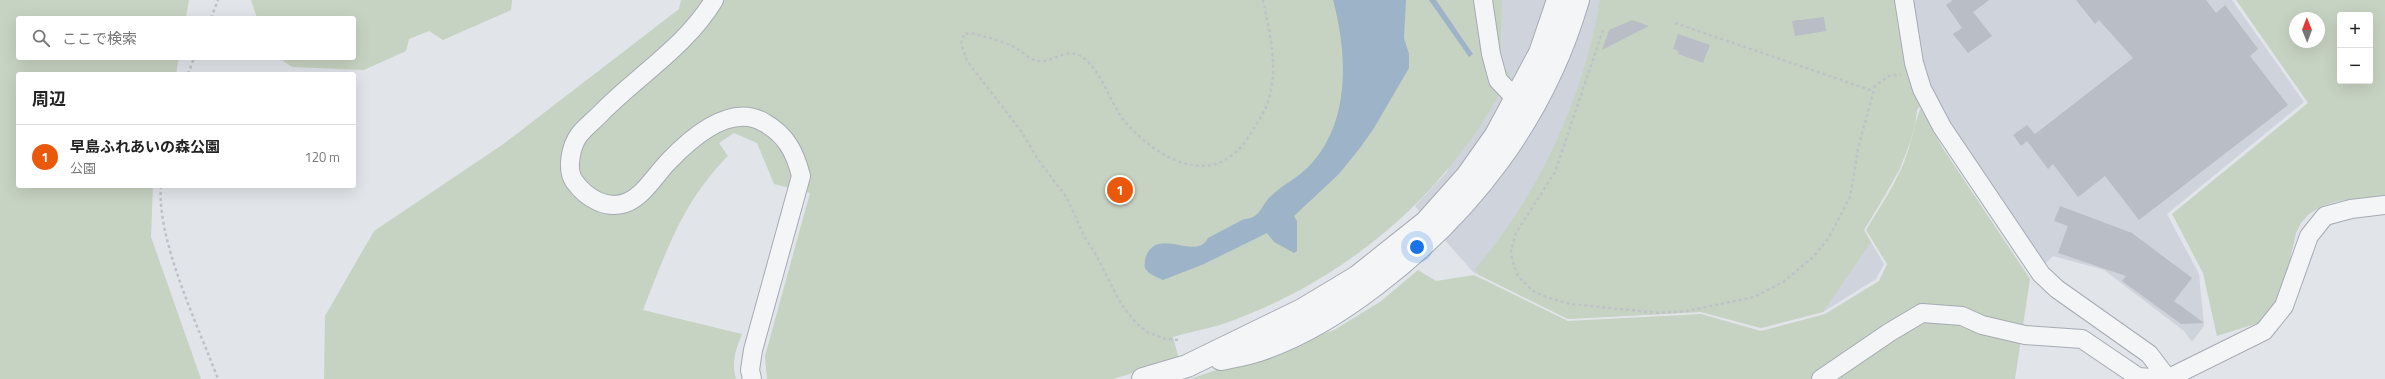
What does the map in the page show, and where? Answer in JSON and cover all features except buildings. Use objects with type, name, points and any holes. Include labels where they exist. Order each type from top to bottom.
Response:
[{"type":"street","points":[[714,0],[685,37],[616,98],[579,135],[572,149],[570,169],[572,178],[580,190],[593,200],[607,204],[621,204],[629,202],[643,191],[687,143],[727,118],[746,116],[760,120],[778,130],[789,144],[797,160],[801,176],[753,350],[750,370],[752,379]]},
{"type":"street","points":[[1483,0],[1491,54],[1498,80],[1516,99]]},
{"type":"street","points":[[1187,366],[1302,310],[1357,277],[1386,256],[1426,222],[1467,176],[1496,135],[1540,52],[1558,0]]},
{"type":"street","points":[[1143,379],[1187,366],[1260,350],[1309,327],[1349,305],[1428,242],[1460,210],[1512,144],[1534,105],[1564,44],[1578,0]]},
{"type":"street","points":[[1904,0],[1922,90],[1942,127],[2041,274],[2057,289],[2149,354],[2167,379]]},
{"type":"street","points":[[1821,379],[1890,332],[1922,313],[1962,316],[1982,325],[2026,335],[2082,339],[2138,377],[2167,379],[2264,331],[2284,306],[2309,236],[2325,216],[2351,209],[2385,204]]},
{"type":"path","points":[[212,16],[218,0]]},
{"type":"path","points":[[1178,340],[1165,338],[1147,332],[1136,323],[1121,304],[1095,253],[1084,236],[1067,198],[1039,161],[1021,132],[967,61],[961,44],[964,34],[971,33],[1015,47],[1028,58],[1043,61],[1064,53],[1079,55],[1090,63],[1126,123],[1158,151],[1177,162],[1204,168],[1227,158],[1246,141],[1266,107],[1273,77],[1270,33],[1263,0]]},
{"type":"path","points":[[1675,23],[1873,91]]},
{"type":"path","points":[[1603,30],[1555,172],[1516,233],[1511,250],[1514,267],[1525,283],[1533,291],[1558,301],[1660,312],[1687,311],[1754,297],[1783,282],[1812,258],[1828,239],[1846,208],[1850,197],[1863,124],[1873,91],[1879,82],[1889,76],[1918,74]]},
{"type":"path","points":[[189,72],[193,60]]},
{"type":"path","points":[[161,188],[164,226],[173,257],[218,379]]},
{"type":"shaded area","points":[[1502,0],[2232,0],[2304,102],[2167,214],[2199,274],[2204,326],[2192,342],[2184,331],[2104,270],[2053,256],[2032,277],[1921,105],[1917,110],[1915,126],[1900,169],[1864,230],[1884,264],[1876,279],[1823,312],[1761,328],[1701,312],[1568,319],[1473,272],[1415,206],[1446,173],[1501,64]]},
{"type":"green space","points":[[0,0],[189,0],[186,16],[16,16],[16,60],[179,60],[176,72],[16,72],[16,188],[153,188],[151,237],[201,379],[0,379]]},
{"type":"green space","points":[[251,0],[512,0],[511,10],[443,40],[429,31],[409,39],[406,51],[364,70],[292,67],[282,60],[356,60],[356,16],[256,16]]},
{"type":"green space","points":[[681,0],[1502,0],[1501,64],[1510,74],[1486,117],[1458,156],[1426,193],[1391,227],[1353,257],[1312,283],[1269,306],[1223,324],[1173,337],[1179,359],[1113,379],[767,379],[765,356],[810,193],[774,184],[757,143],[734,133],[719,143],[728,156],[712,173],[687,209],[668,248],[643,310],[742,334],[734,361],[736,379],[324,379],[325,316],[374,231],[502,145],[679,9]]},
{"type":"green space","points":[[1600,0],[1897,0],[1921,105],[1917,110],[1910,142],[1904,158],[1890,187],[1864,230],[1871,242],[1823,312],[1761,328],[1701,312],[1568,319],[1479,275],[1475,269],[1498,240],[1519,209],[1556,143],[1583,72],[1593,36]]},
{"type":"green space","points":[[2236,0],[2385,0],[2385,195],[2339,201],[2322,206],[2309,214],[2301,223],[2296,233],[2286,277],[2278,298],[2258,323],[2217,336],[2203,273],[2172,214],[2308,103]]},
{"type":"green space","points":[[1921,108],[1942,147],[2030,279],[2015,379],[1190,379],[1334,330],[1380,302],[1418,270],[1436,281],[1474,275],[1568,321],[1701,314],[1761,331],[1825,314],[1879,281],[1887,264],[1866,230],[1899,174],[1907,154]]},
{"type":"water","points":[[1333,0],[1406,0],[1404,38],[1409,54],[1409,68],[1374,128],[1360,148],[1339,174],[1294,216],[1297,221],[1297,251],[1294,253],[1274,242],[1267,233],[1204,264],[1163,280],[1151,274],[1145,268],[1145,264],[1146,256],[1152,248],[1159,244],[1168,243],[1195,247],[1202,244],[1208,238],[1244,219],[1254,217],[1272,195],[1308,168],[1325,145],[1334,126],[1342,84],[1343,63],[1341,41]]},
{"type":"water","points":[[1429,0],[1436,0],[1473,54],[1469,57]]},
{"type":"place","name":"早島ふれあいの森公園","points":[[1120,190]]}]
